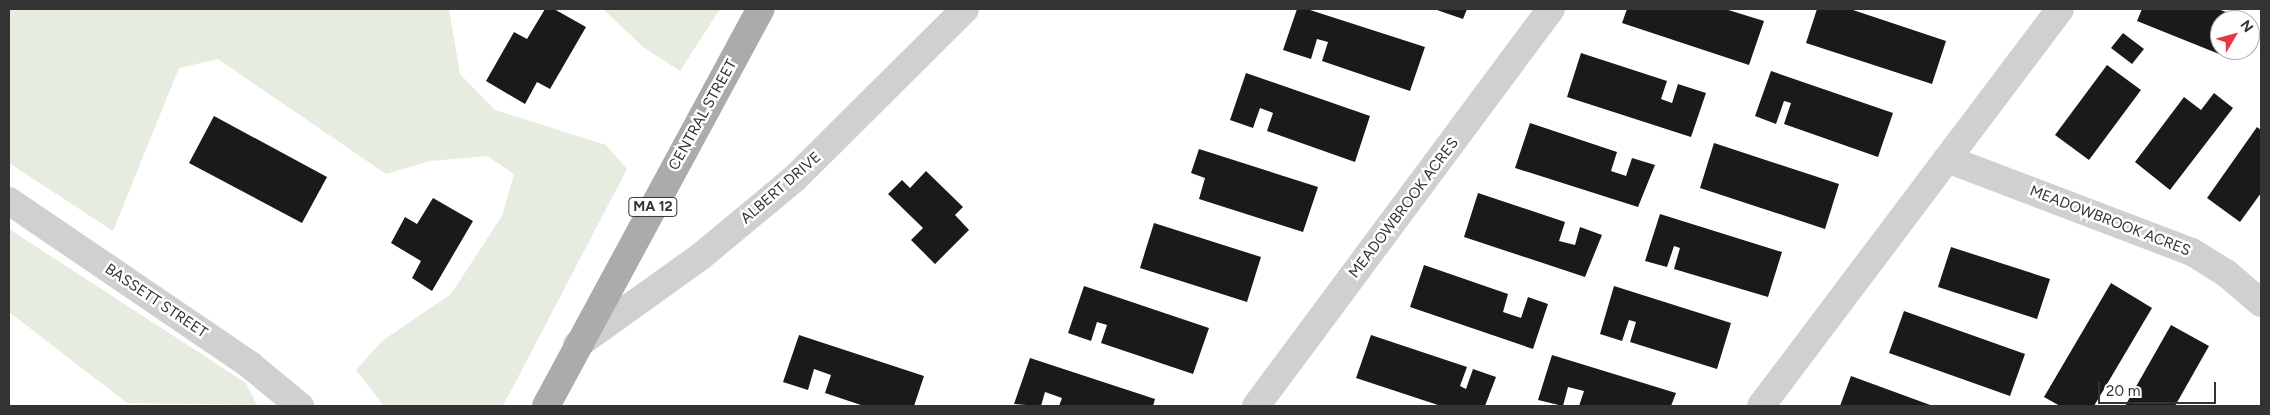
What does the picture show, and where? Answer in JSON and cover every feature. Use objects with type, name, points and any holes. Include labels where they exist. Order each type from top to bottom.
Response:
[{"type":"main road","name":"CENTRAL STREET","points":[[546,406],[577,345],[762,9]]},
{"type":"street","name":"ALBERT DRIVE","points":[[577,345],[700,257],[794,179],[965,9]]},
{"type":"street","name":"MEADOWBROOK ACRES","points":[[1256,406],[1551,9]]},
{"type":"street","points":[[1761,406],[2060,9]]},
{"type":"street","name":"MEADOWBROOK ACRES","points":[[1947,160],[2192,252],[2226,273],[2261,303]]},
{"type":"street","name":"BASSETT STREET","points":[[9,201],[250,365],[300,406]]},
{"type":"shaded area","points":[[9,9],[449,9],[460,74],[495,110],[606,145],[627,169],[503,406],[384,406],[356,370],[382,341],[451,294],[502,216],[514,174],[487,156],[430,161],[386,174],[218,59],[179,68],[113,231],[9,163]]},
{"type":"shaded area","points":[[603,9],[720,9],[680,71],[643,47]]},
{"type":"shaded area","points":[[9,229],[246,383],[257,405],[127,403],[9,312]]},
{"type":"building","points":[[545,9],[554,9],[586,27],[550,89],[537,82],[525,104],[486,81],[514,32],[527,39]]},
{"type":"building","points":[[1297,9],[1307,9],[1425,47],[1410,91],[1322,61],[1328,42],[1317,39],[1311,59],[1283,50]]},
{"type":"building","points":[[1434,9],[1467,9],[1463,19]]},
{"type":"building","points":[[1627,9],[1725,9],[1764,21],[1749,65],[1622,23]]},
{"type":"building","points":[[1817,9],[1850,9],[1946,41],[1932,84],[1806,43]]},
{"type":"building","points":[[2142,9],[2221,10],[2210,10],[2210,50],[2137,21]]},
{"type":"building","points":[[2123,33],[2144,49],[2132,64],[2111,48]]},
{"type":"building","points":[[1581,53],[1667,81],[1661,99],[1672,103],[1678,84],[1706,93],[1691,137],[1567,97]]},
{"type":"building","points":[[2107,65],[2141,90],[2089,160],[2055,135]]},
{"type":"building","points":[[1771,71],[1893,113],[1878,157],[1784,124],[1791,103],[1784,101],[1776,124],[1755,116]]},
{"type":"building","points":[[1246,73],[1370,116],[1355,162],[1267,131],[1273,113],[1260,108],[1253,128],[1230,120]]},
{"type":"building","points":[[2214,93],[2233,108],[2170,190],[2135,162],[2184,97],[2201,110]]},
{"type":"building","points":[[214,116],[327,177],[302,223],[189,163]]},
{"type":"building","points":[[1530,123],[1617,152],[1611,171],[1626,176],[1632,158],[1655,165],[1638,207],[1515,168]]},
{"type":"building","points":[[2257,127],[2261,130],[2261,193],[2240,222],[2207,198]]},
{"type":"building","points":[[1714,143],[1839,184],[1825,229],[1700,188]]},
{"type":"building","points":[[1199,149],[1318,187],[1303,232],[1199,199],[1205,178],[1191,173]]},
{"type":"building","points":[[926,171],[963,207],[955,215],[969,230],[935,264],[911,240],[923,228],[888,194],[902,180],[910,188]]},
{"type":"building","points":[[1478,193],[1565,222],[1559,241],[1575,245],[1580,227],[1602,235],[1585,277],[1464,237]]},
{"type":"building","points":[[433,198],[473,221],[432,291],[412,278],[421,261],[391,243],[405,217],[417,224]]},
{"type":"building","points":[[1660,214],[1782,252],[1768,297],[1674,269],[1680,248],[1674,246],[1667,267],[1645,261]]},
{"type":"building","points":[[1154,223],[1261,257],[1247,302],[1140,268]]},
{"type":"building","points":[[1951,247],[2050,279],[2037,319],[1938,287]]},
{"type":"building","points":[[1424,265],[1508,294],[1503,312],[1521,318],[1528,297],[1548,304],[1533,349],[1410,307]]},
{"type":"building","points":[[2111,283],[2152,308],[2094,406],[2060,406],[2044,397]]},
{"type":"building","points":[[1084,286],[1209,328],[1193,374],[1101,343],[1107,325],[1097,322],[1091,341],[1068,333]]},
{"type":"building","points":[[1614,286],[1731,323],[1717,369],[1630,342],[1636,322],[1629,320],[1622,341],[1600,334]]},
{"type":"building","points":[[1904,311],[2025,354],[2010,396],[1889,353]]},
{"type":"building","points":[[2171,325],[2209,346],[2175,406],[2125,406]]},
{"type":"building","points":[[799,335],[924,376],[914,406],[864,406],[825,393],[831,375],[814,369],[808,390],[783,382]]},
{"type":"building","points":[[1371,335],[1467,367],[1460,386],[1466,389],[1473,369],[1496,377],[1485,406],[1441,406],[1356,378]]},
{"type":"building","points":[[1552,355],[1676,393],[1671,406],[1579,406],[1584,391],[1568,387],[1563,406],[1538,400]]},
{"type":"building","points":[[1030,358],[1155,399],[1153,406],[1059,406],[1062,398],[1045,392],[1041,406],[1014,404]]},
{"type":"building","points":[[1851,376],[1933,406],[1840,406]]}]
